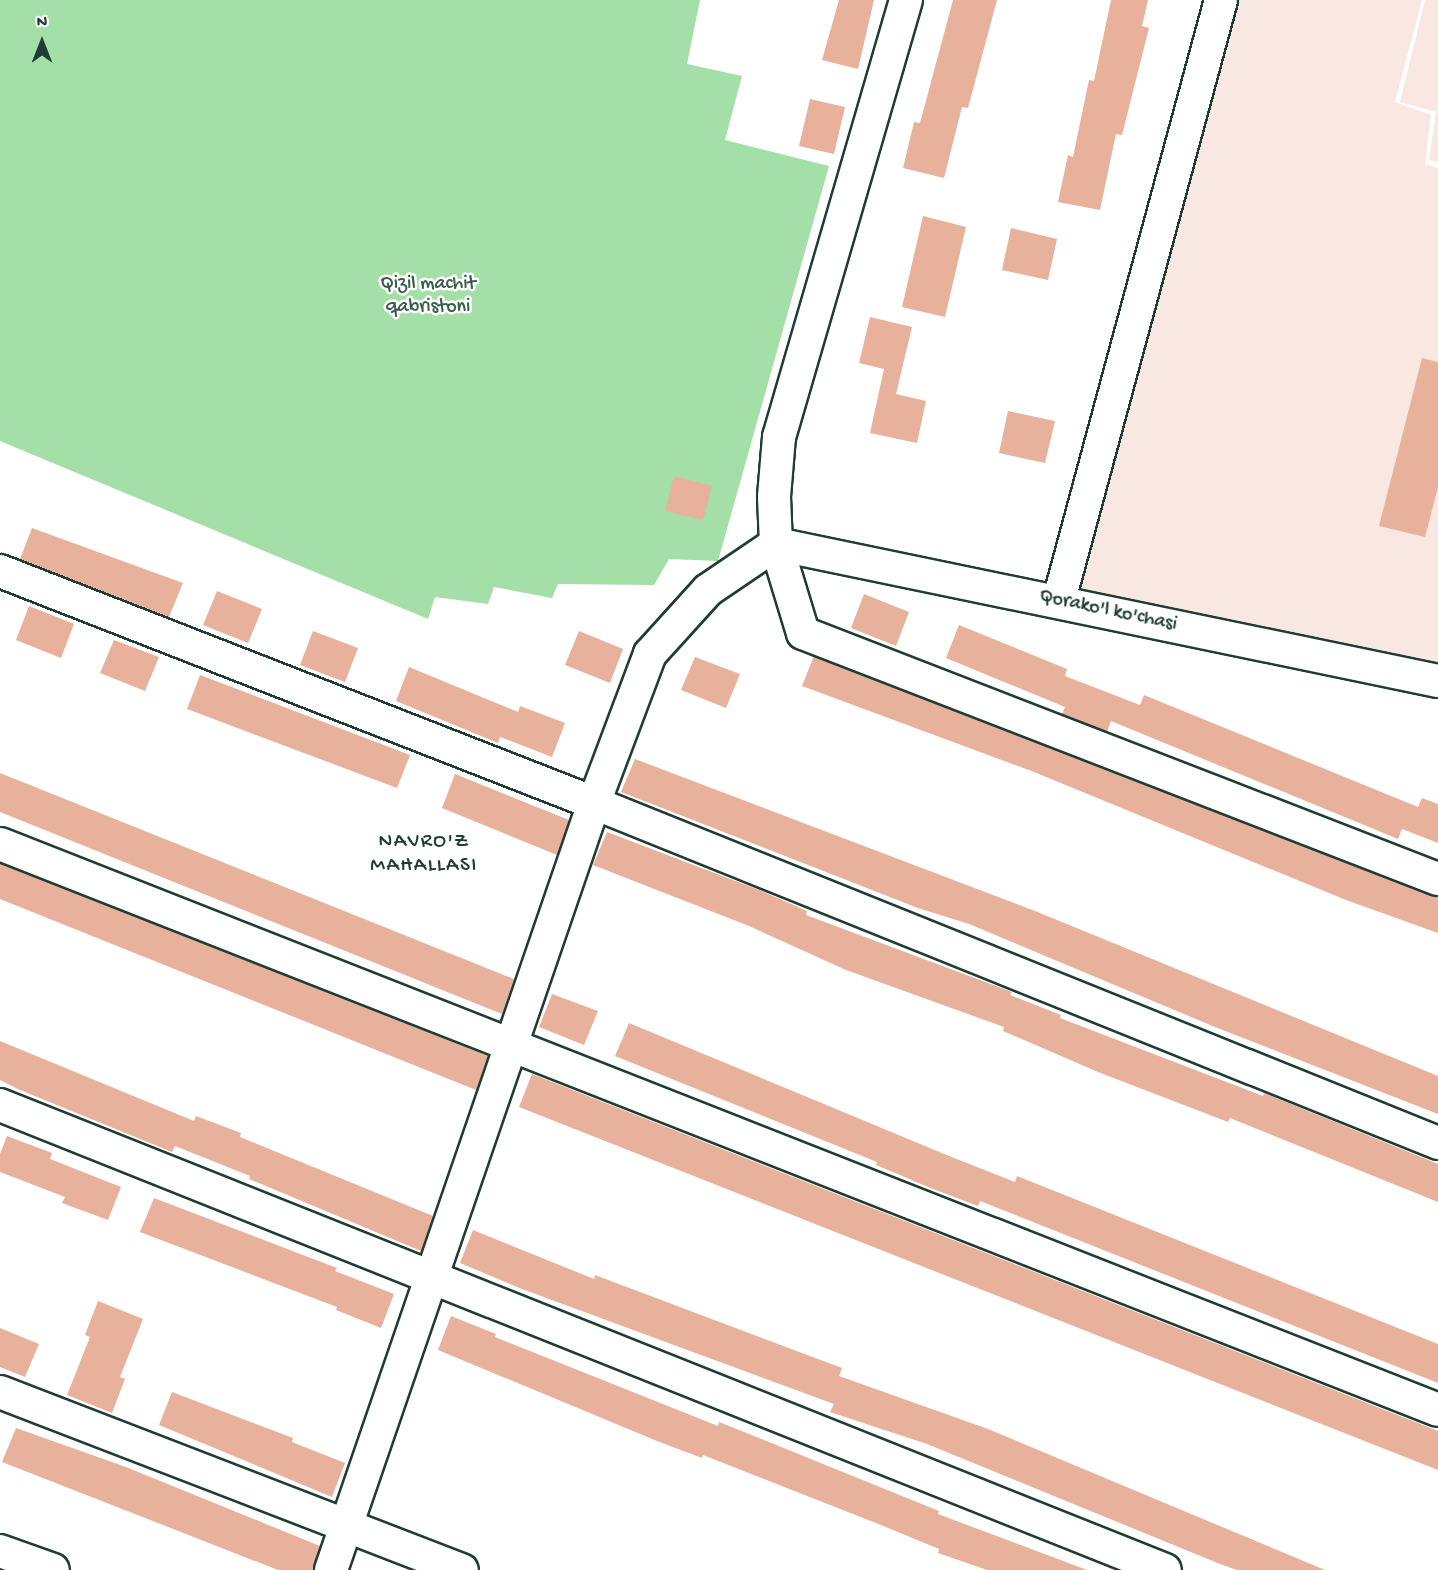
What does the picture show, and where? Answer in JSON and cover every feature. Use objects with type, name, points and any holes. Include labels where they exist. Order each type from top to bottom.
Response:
[{"type":"street","points":[[906,0],[779,437],[774,496],[776,544],[802,633],[1438,879]]},
{"type":"street","points":[[1059,600],[1221,0]]},
{"type":"street","points":[[331,1570],[594,803],[650,654],[708,590],[776,544]]},
{"type":"street","name":"Qorako'l ko'chasi","points":[[776,544],[1059,600],[1438,681]]},
{"type":"street","points":[[0,571],[594,803],[1438,1143]]},
{"type":"street","points":[[0,844],[1438,1410]]},
{"type":"street","points":[[0,1105],[431,1279],[1165,1570]]},
{"type":"street","points":[[0,1392],[462,1570]]},
{"type":"street","points":[[0,1551],[53,1570]]},
{"type":"shaded area","points":[[1233,0],[1422,0],[1395,102],[1431,115],[1425,164],[1438,168],[1438,669],[1078,594]]},
{"type":"shaded area","points":[[1425,0],[1438,0],[1438,162],[1429,160],[1436,112],[1400,102]]},
{"type":"green space","name":"Qizil machit qabristoni","points":[[0,0],[700,0],[687,64],[742,76],[725,140],[829,166],[718,561],[669,559],[654,585],[558,584],[552,598],[494,587],[488,604],[435,597],[428,619],[0,441]]},
{"type":"building","points":[[839,0],[874,0],[858,69],[822,60]]},
{"type":"building","points":[[953,0],[997,0],[968,108],[962,107],[944,178],[903,168],[914,122],[920,123]]},
{"type":"building","points":[[1111,0],[1148,0],[1142,26],[1149,28],[1122,135],[1116,134],[1100,210],[1058,202],[1068,155],[1073,157],[1089,80],[1094,81]]},
{"type":"building","points":[[810,99],[845,107],[834,154],[799,146]]},
{"type":"building","points":[[923,216],[966,227],[945,317],[902,307]]},
{"type":"building","points":[[1011,228],[1057,239],[1048,280],[1002,270]]},
{"type":"building","points":[[870,317],[912,327],[896,394],[926,401],[917,443],[870,433],[884,369],[859,363]]},
{"type":"building","points":[[1422,358],[1438,362],[1438,487],[1425,537],[1379,526]]},
{"type":"building","points":[[1008,411],[1055,421],[1045,463],[999,453]]},
{"type":"building","points":[[674,476],[712,486],[703,520],[665,511]]},
{"type":"building","points":[[32,528],[183,583],[169,617],[20,559]]},
{"type":"building","points":[[217,591],[262,609],[248,643],[203,625]]},
{"type":"building","points":[[864,594],[909,612],[896,646],[851,628]]},
{"type":"building","points":[[29,606],[74,624],[61,658],[16,640]]},
{"type":"building","points":[[959,625],[1067,669],[1065,676],[1140,705],[1144,695],[1418,807],[1422,798],[1438,804],[1438,843],[1402,829],[1398,839],[1111,721],[1107,732],[1062,714],[1065,707],[946,658]]},
{"type":"building","points":[[313,631],[358,648],[345,682],[300,665]]},
{"type":"building","points":[[579,631],[623,649],[610,683],[565,665]]},
{"type":"building","points":[[114,640],[159,657],[145,691],[100,673]]},
{"type":"building","points":[[814,656],[1438,897],[1438,933],[1346,900],[1034,772],[802,686]]},
{"type":"building","points":[[695,657],[740,674],[726,708],[681,690]]},
{"type":"building","points":[[409,667],[518,712],[520,706],[565,723],[552,757],[500,737],[498,743],[396,701]]},
{"type":"building","points":[[200,675],[410,755],[397,788],[187,709]]},
{"type":"building","points":[[635,759],[1035,911],[1438,1076],[1438,1114],[1215,1027],[969,924],[918,908],[621,792]]},
{"type":"building","points":[[0,773],[514,979],[502,1014],[0,812]]},
{"type":"building","points":[[455,774],[569,820],[557,855],[442,808]]},
{"type":"building","points":[[607,832],[759,890],[807,911],[806,915],[1012,992],[1010,995],[1061,1015],[1060,1018],[1263,1096],[1264,1093],[1438,1164],[1438,1202],[1230,1118],[1228,1122],[1098,1072],[1003,1031],[1004,1027],[846,970],[749,926],[593,865]]},
{"type":"building","points":[[0,863],[488,1056],[476,1090],[0,899]]},
{"type":"building","points":[[552,994],[598,1011],[584,1045],[539,1027]]},
{"type":"building","points":[[629,1023],[949,1156],[1015,1182],[1017,1176],[1438,1344],[1438,1383],[980,1201],[978,1206],[933,1189],[876,1165],[877,1162],[615,1056]]},
{"type":"building","points":[[0,1041],[194,1121],[196,1116],[241,1133],[240,1137],[433,1216],[421,1251],[249,1179],[250,1176],[175,1146],[172,1152],[20,1090],[0,1080]]},
{"type":"building","points":[[532,1074],[1438,1431],[1438,1470],[519,1107]]},
{"type":"building","points":[[7,1136],[52,1153],[50,1159],[121,1187],[108,1220],[62,1203],[65,1197],[0,1172],[0,1154]]},
{"type":"building","points":[[154,1198],[337,1268],[335,1271],[394,1294],[381,1328],[336,1310],[337,1307],[140,1232]]},
{"type":"building","points":[[473,1230],[594,1279],[595,1275],[842,1368],[839,1376],[988,1429],[1325,1570],[1237,1570],[927,1444],[830,1412],[834,1404],[522,1289],[460,1263]]},
{"type":"building","points":[[98,1301],[143,1319],[120,1377],[125,1379],[112,1413],[67,1395],[90,1337],[85,1335]]},
{"type":"building","points":[[451,1316],[496,1334],[495,1337],[718,1426],[719,1422],[939,1511],[938,1514],[1087,1570],[987,1570],[938,1553],[939,1549],[703,1455],[702,1458],[657,1441],[438,1350]]},
{"type":"building","points":[[0,1328],[39,1344],[25,1377],[0,1367]]},
{"type":"building","points":[[172,1392],[293,1438],[292,1442],[345,1463],[332,1497],[159,1425]]},
{"type":"building","points":[[16,1428],[126,1467],[320,1546],[314,1570],[278,1570],[2,1462]]},
{"type":"district","name":"NAVRO'Z MAHALLASI","points":[[424,855]]}]
